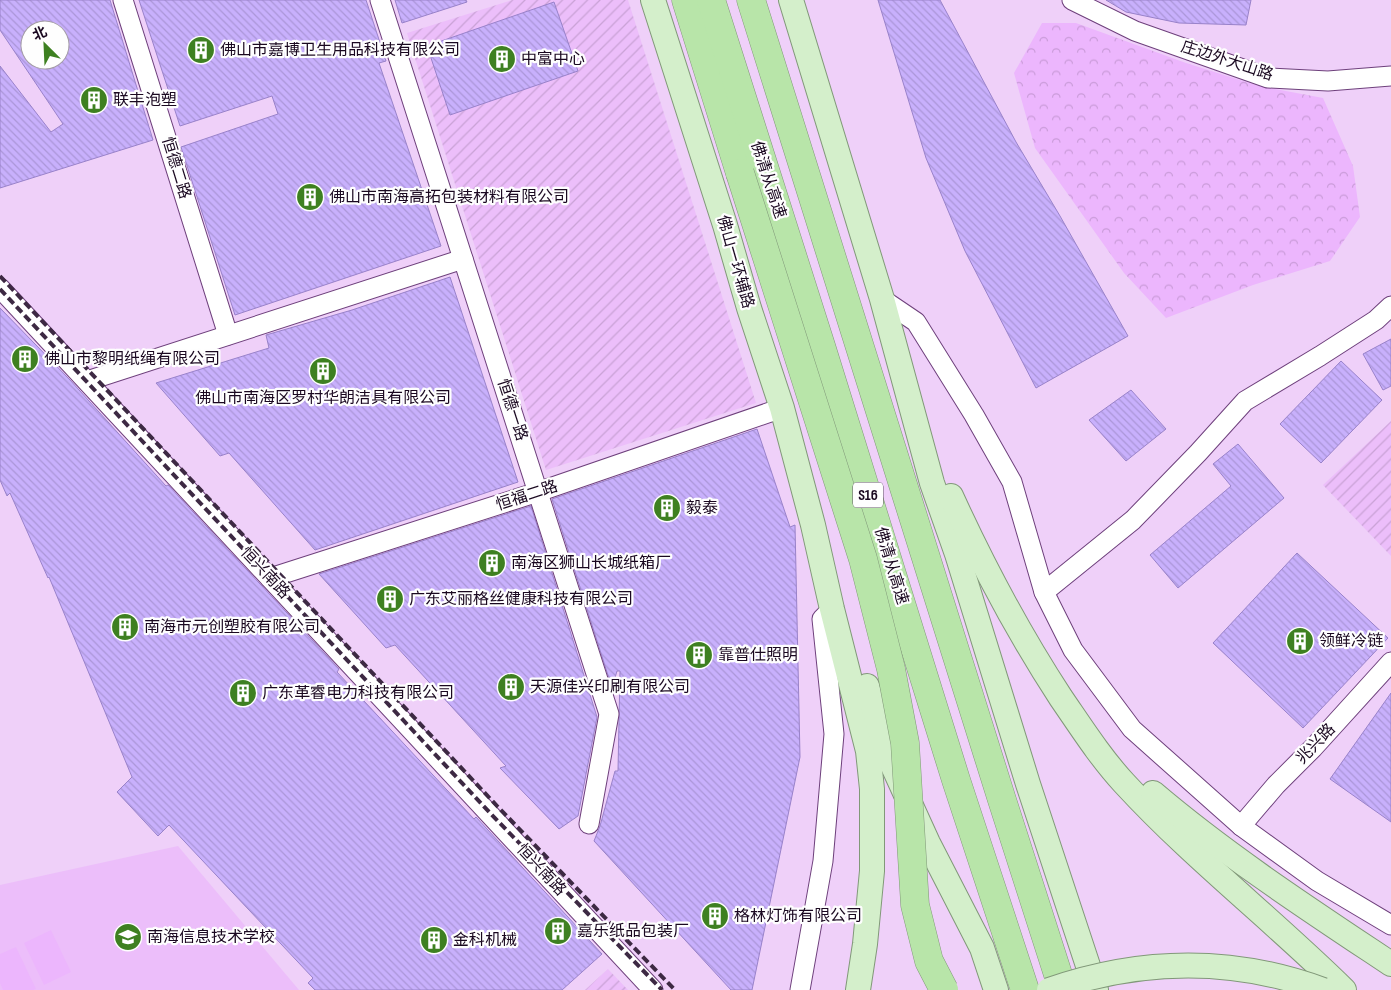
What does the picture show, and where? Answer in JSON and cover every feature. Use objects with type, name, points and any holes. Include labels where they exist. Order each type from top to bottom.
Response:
[{"type":"highway","points":[[686,0],[863,559],[891,669],[905,743],[915,906],[929,961],[944,990]]},
{"type":"highway","name":"佛清从高速","points":[[711,0],[956,780],[1025,990]]},
{"type":"highway","name":"S16","points":[[750,0],[1063,990]]},
{"type":"main road","name":"佛山一环辅路","points":[[654,0],[725,225],[749,308],[782,408],[813,525]]},
{"type":"main road","points":[[791,0],[882,299],[932,483],[957,554],[1028,784],[1096,990]]},
{"type":"main road","points":[[905,383],[967,531],[1015,622],[1044,671],[1100,755],[1154,814],[1344,990]]},
{"type":"main road","points":[[813,525],[832,610],[868,751],[872,789],[872,871],[866,944],[858,990]]},
{"type":"main road","points":[[813,525],[842,608],[887,753],[928,843],[982,948],[996,990]]},
{"type":"main road","points":[[1060,696],[1109,751],[1167,804],[1242,862],[1391,964]]},
{"type":"main road","points":[[1049,990],[1073,982],[1127,970],[1189,964],[1246,969],[1274,975],[1323,990]]},
{"type":"street","name":"恒德二路","points":[[123,0],[228,335]]},
{"type":"street","name":"恒德一路","points":[[380,0],[609,714],[589,824]]},
{"type":"street","name":"庄边外大山路","points":[[1072,0],[1135,31],[1268,78],[1328,81],[1391,76]]},
{"type":"street","points":[[86,381],[463,259]]},
{"type":"street","name":"恒兴南路","points":[[0,288],[654,990]]},
{"type":"street","points":[[882,299],[916,322],[974,415],[1012,482],[1044,592],[1073,650],[1132,729],[1241,826],[1317,881],[1391,925]]},
{"type":"street","points":[[1044,592],[1133,520],[1245,401],[1376,320],[1391,306]]},
{"type":"street","name":"恒福二路","points":[[270,578],[538,492],[782,408]]},
{"type":"street","points":[[800,990],[823,861],[832,763],[834,734],[822,620],[832,610]]},
{"type":"street","name":"兆兴路","points":[[1241,826],[1276,785],[1313,748],[1391,662]]},
{"type":"shaded area","points":[[512,0],[628,0],[756,403],[546,470],[407,33]]},
{"type":"shaded area","points":[[1391,421],[1391,556],[1323,485]]},
{"type":"shaded area","name":"南海信息技术学校","points":[[178,846],[299,990],[0,990],[0,885]]},
{"type":"shaded area","points":[[608,969],[628,990],[585,990]]},
{"type":"green space","points":[[1042,23],[1076,23],[1186,63],[1259,86],[1323,98],[1353,166],[1360,217],[1330,261],[1253,285],[1166,318],[1124,273],[1035,148],[1014,73]]},
{"type":"green space","points":[[51,930],[71,972],[44,985],[24,943]]},
{"type":"green space","points":[[16,947],[36,989],[3,990],[0,983],[0,954]]},
{"type":"building","name":"联丰泡塑","points":[[0,0],[110,0],[153,140],[0,188],[0,66],[51,132],[63,124],[27,70],[70,70],[70,20],[20,20],[20,60],[0,30]]},
{"type":"building","name":"佛山市南海高拓包装材料有限公司","points":[[139,0],[366,0],[386,61],[379,63],[441,246],[235,315],[181,147],[278,114],[272,96],[180,126]]},
{"type":"building","points":[[395,0],[466,0],[467,2],[402,23]]},
{"type":"building","points":[[878,0],[940,0],[1016,142],[1128,336],[1036,388],[965,251],[926,158]]},
{"type":"building","points":[[1106,0],[1251,0],[1246,25],[1179,23],[1126,12]]},
{"type":"building","name":"中富中心","points":[[554,2],[578,71],[450,115],[427,46]]},
{"type":"building","points":[[450,277],[518,482],[315,550],[229,453],[220,456],[156,383],[269,348],[266,335],[352,310]]},
{"type":"building","points":[[0,308],[70,380],[166,486],[168,485],[339,669],[337,672],[474,819],[476,817],[602,954],[562,990],[315,990],[308,983],[313,978],[169,825],[158,836],[117,792],[132,777],[49,577],[10,493],[7,496],[0,480]]},
{"type":"building","points":[[1391,339],[1391,386],[1383,390],[1363,354]]},
{"type":"building","points":[[1341,361],[1382,400],[1321,463],[1280,424]]},
{"type":"building","points":[[1131,390],[1166,429],[1126,461],[1089,420]]},
{"type":"building","points":[[757,429],[790,527],[795,525],[800,757],[752,990],[731,990],[594,841],[615,771],[618,771],[620,671],[617,671],[612,688],[552,499]]},
{"type":"building","points":[[1238,444],[1284,498],[1178,588],[1150,555],[1231,486],[1213,464]]},
{"type":"building","points":[[531,506],[597,717],[578,816],[559,829],[500,768],[506,766],[395,645],[386,648],[319,574]]},
{"type":"building","name":"领鲜冷链","points":[[1297,553],[1388,638],[1303,728],[1213,643]]},
{"type":"building","points":[[1391,693],[1391,822],[1330,779]]},
{"type":"railway","points":[[0,276],[498,807],[675,990]]},
{"type":"railway","points":[[0,289],[491,814],[662,990]]},
{"type":"place","name":"佛山市嘉博卫生用品科技有限公司","points":[[201,50]]},
{"type":"place","name":"中富中心","points":[[502,59]]},
{"type":"place","name":"联丰泡塑","points":[[94,100]]},
{"type":"place","name":"佛山市南海高拓包装材料有限公司","points":[[310,197]]},
{"type":"place","name":"佛山市黎明纸绳有限公司","points":[[25,359]]},
{"type":"place","name":"佛山市南海区罗村华朗洁具有限公司","points":[[323,371]]},
{"type":"place","name":"毅泰","points":[[667,508]]},
{"type":"place","name":"南海区狮山长城纸箱厂","points":[[492,563]]},
{"type":"place","name":"广东艾丽格丝健康科技有限公司","points":[[390,599]]},
{"type":"place","name":"南海市元创塑胶有限公司","points":[[125,627]]},
{"type":"place","name":"领鲜冷链","points":[[1300,641]]},
{"type":"place","name":"靠普仕照明","points":[[699,655]]},
{"type":"place","name":"天源佳兴印刷有限公司","points":[[511,687]]},
{"type":"place","name":"广东革睿电力科技有限公司","points":[[243,693]]},
{"type":"place","name":"格林灯饰有限公司","points":[[715,916]]},
{"type":"place","name":"嘉乐纸品包装厂","points":[[558,931]]},
{"type":"place","name":"南海信息技术学校","points":[[128,937]]},
{"type":"place","name":"金科机械","points":[[434,940]]}]
